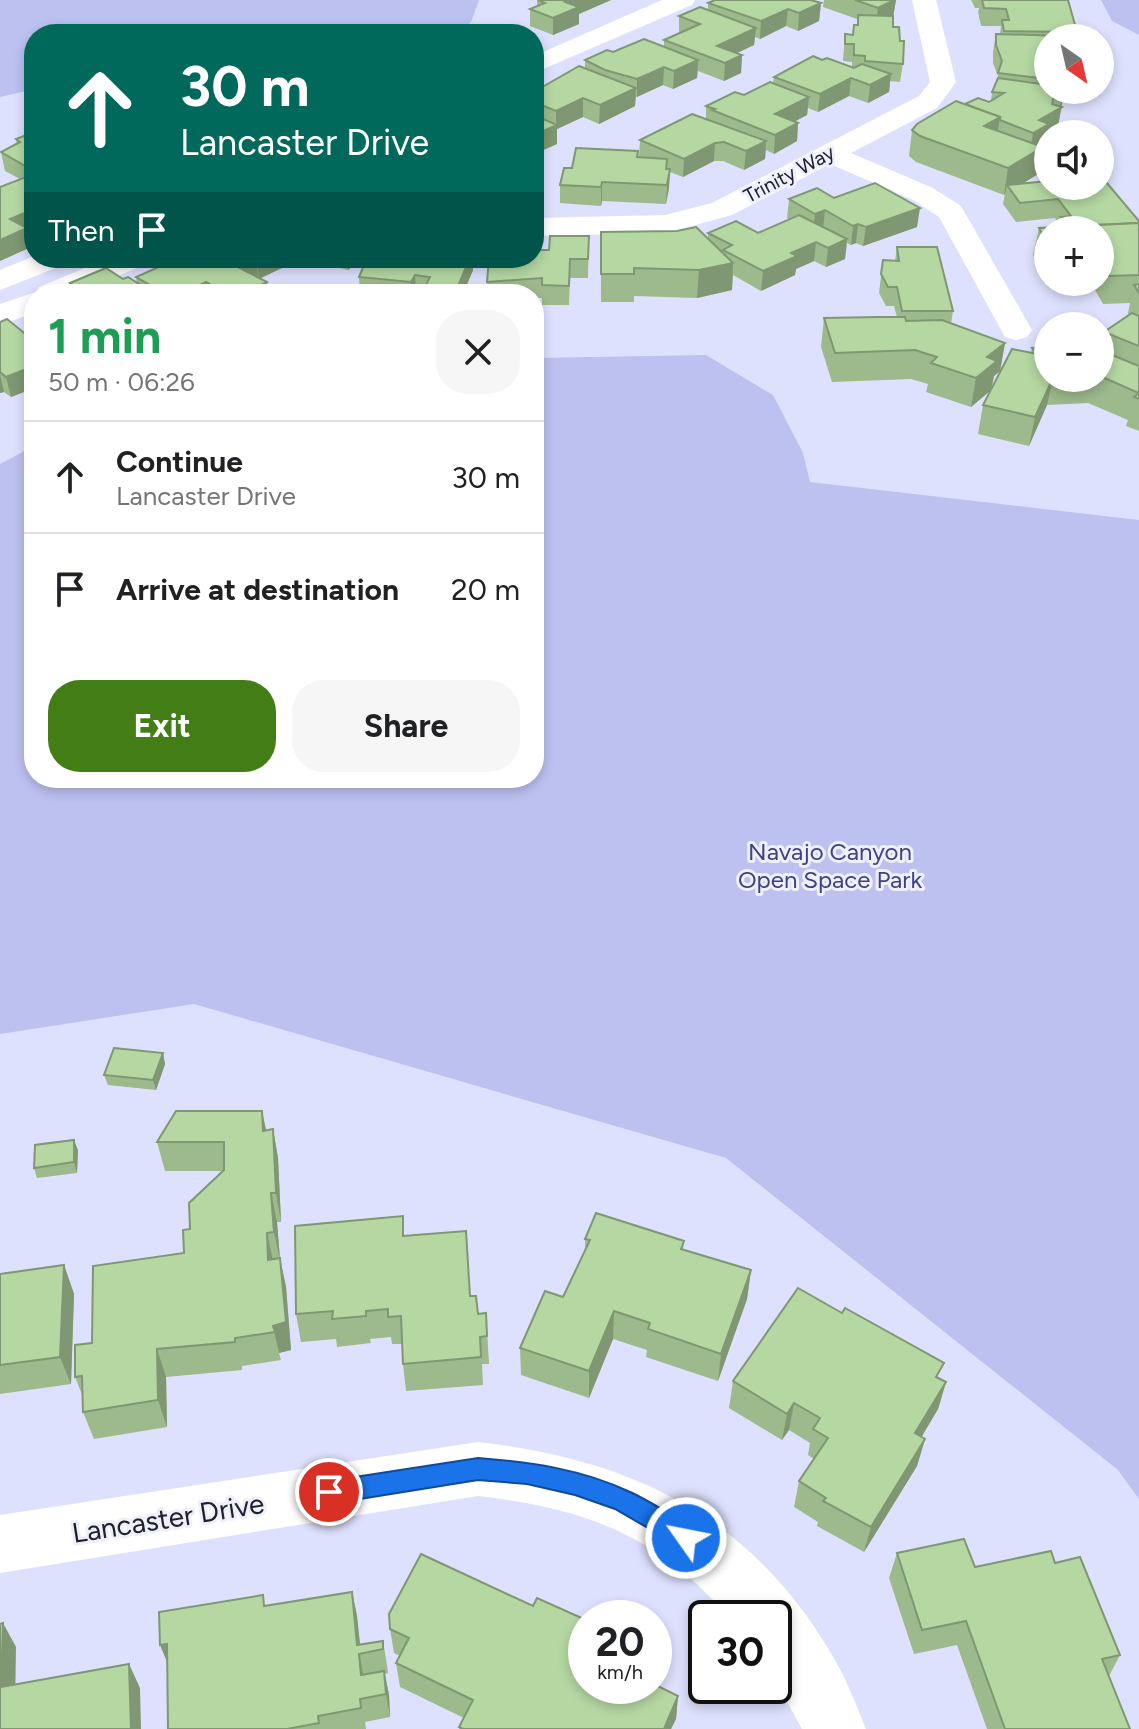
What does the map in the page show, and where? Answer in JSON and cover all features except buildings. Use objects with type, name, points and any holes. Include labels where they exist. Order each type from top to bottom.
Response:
[{"type":"street","points":[[544,61],[683,0]]},
{"type":"street","name":"Trinity Way","points":[[544,227],[666,224],[722,209],[928,102],[943,82],[924,0]]},
{"type":"street","points":[[828,153],[923,194],[951,212],[1016,330]]},
{"type":"street","points":[[0,281],[31,268]]},
{"type":"street","points":[[74,284],[111,268]]},
{"type":"street","points":[[0,316],[24,305]]},
{"type":"street","name":"Lancaster Drive","points":[[0,1544],[478,1469],[527,1473],[575,1483],[622,1500],[666,1523],[707,1552],[755,1600]]},
{"type":"street","name":"Lancaster Drive","points":[[792,1650],[815,1685],[834,1729]]},
{"type":"green space","points":[[0,0],[479,0],[469,24],[24,24],[24,91],[0,97]]},
{"type":"green space","points":[[1101,0],[1139,0],[1139,35],[1112,21]]},
{"type":"green space","name":"Navajo Canyon Open Space Park","points":[[706,355],[773,395],[803,453],[810,482],[1139,520],[1139,1499],[1118,1470],[726,1158],[194,1004],[0,1034],[0,464],[24,451],[24,788],[544,788],[544,358]]},
{"type":"route","points":[[329,1492],[478,1469],[527,1473],[575,1483],[622,1500],[666,1523],[686,1538]]}]
